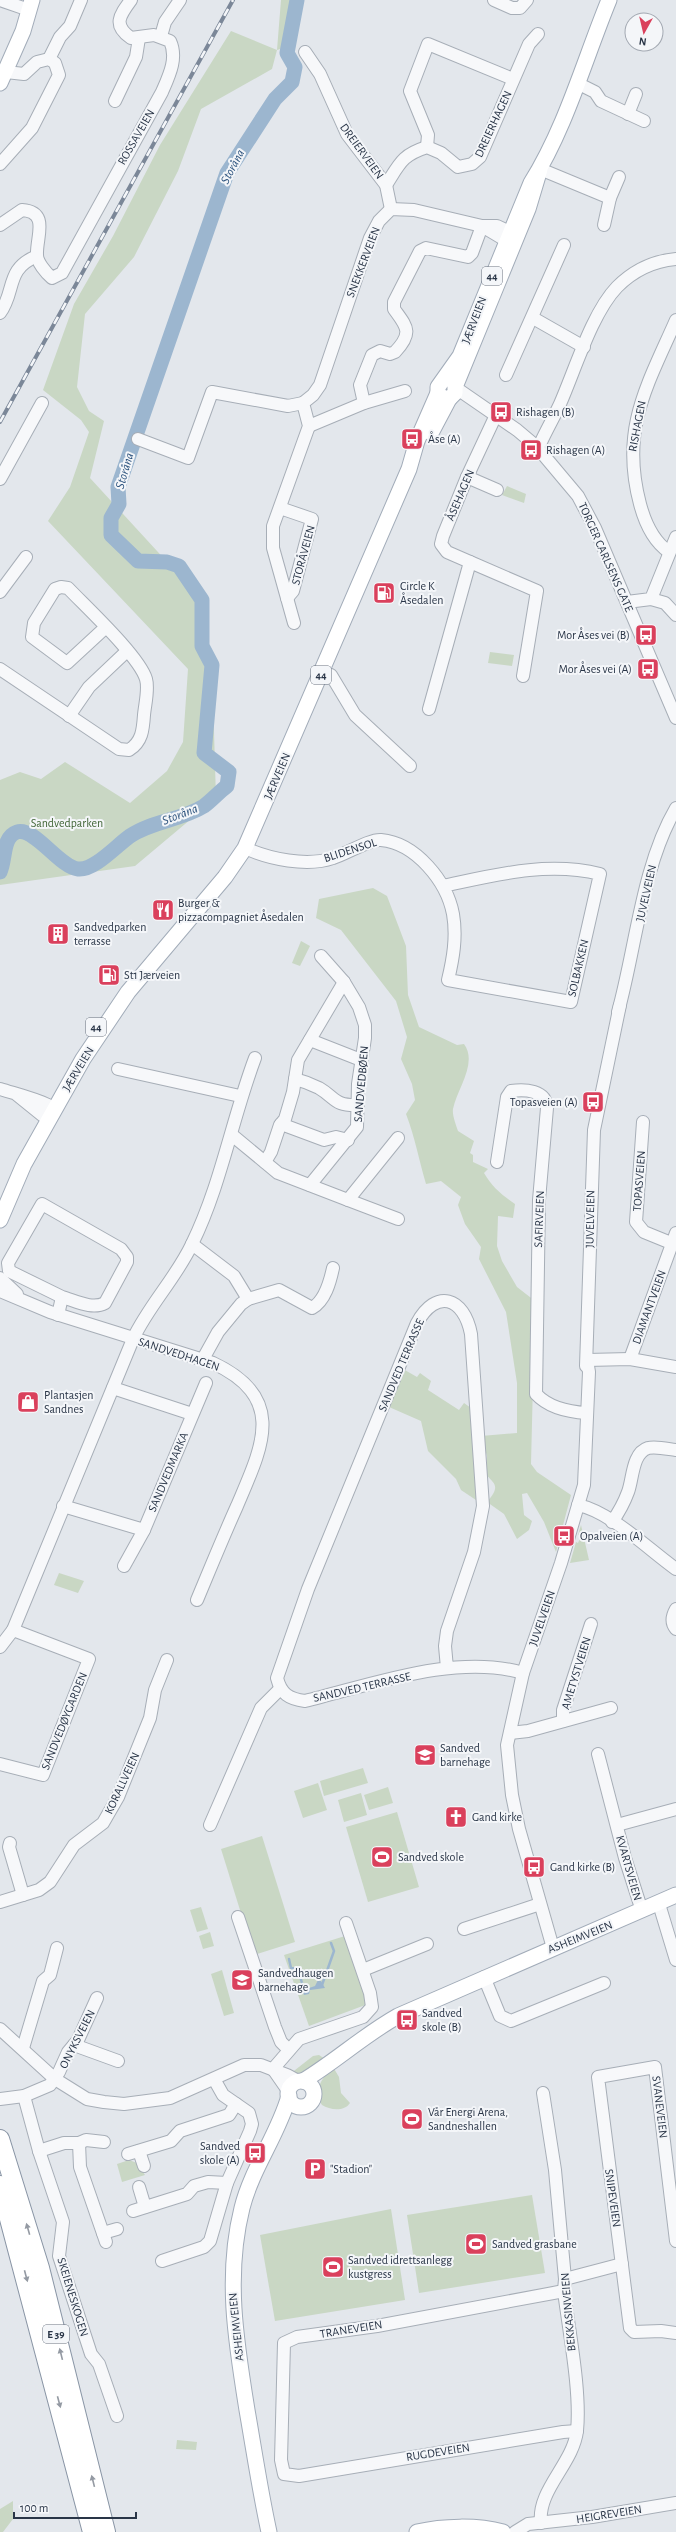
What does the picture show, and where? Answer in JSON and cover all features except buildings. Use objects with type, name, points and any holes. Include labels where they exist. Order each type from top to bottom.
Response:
[{"type":"highway","name":"E 39","points":[[0,2139],[40,2268],[106,2532]]},
{"type":"highway","name":"E 39","points":[[0,2185],[92,2532]]},
{"type":"main road","name":"JÆRVEIEN","points":[[586,63],[609,0]]},
{"type":"main road","name":"JÆRVEIEN","points":[[0,1201],[77,1055],[139,966],[164,936],[225,877],[245,848],[323,672],[409,468],[417,441],[449,391],[511,238],[537,185],[540,169],[614,0]]},
{"type":"main road","points":[[3,77],[30,5]]},
{"type":"main road","name":"JÆRVEIEN","points":[[0,1220],[47,1112]]},
{"type":"main road","name":"ASHEIMVEIEN","points":[[269,2532],[238,2352],[233,2315],[232,2279],[235,2243],[244,2200],[262,2156],[299,2091],[351,2046],[382,2025],[484,1977],[642,1912],[676,1895]]},
{"type":"main road","points":[[417,2532],[437,2529],[476,2530],[484,2528],[502,2532]]},
{"type":"street","points":[[0,0],[30,5]]},
{"type":"street","points":[[3,77],[24,74],[37,62],[49,59],[60,37],[70,26],[81,0]]},
{"type":"street","points":[[131,0],[121,13],[119,26],[131,38],[161,36],[165,22],[180,0]]},
{"type":"street","points":[[494,0],[512,8],[520,8],[528,0]]},
{"type":"street","name":"DREIERHAGEN","points":[[513,79],[428,44],[410,91],[428,135],[427,147],[441,153],[458,167],[472,164],[480,157],[529,44],[538,34]]},
{"type":"street","name":"ROSSAVEIEN","points":[[37,256],[47,274],[52,278],[62,273],[168,78],[174,50],[170,41],[161,36]]},
{"type":"street","points":[[115,101],[136,57],[139,38]]},
{"type":"street","name":"DREIERVEIEN","points":[[305,52],[320,74],[346,134],[386,185],[391,209]]},
{"type":"street","points":[[0,164],[32,128],[57,83],[59,69],[49,59]]},
{"type":"street","points":[[577,83],[596,92],[601,101],[644,121]]},
{"type":"street","points":[[628,114],[636,94]]},
{"type":"street","points":[[386,185],[400,163],[410,153],[427,147]]},
{"type":"street","points":[[540,169],[610,198]]},
{"type":"street","points":[[604,224],[610,198],[619,177]]},
{"type":"street","points":[[391,209],[414,210],[482,226],[497,226],[511,238]]},
{"type":"street","name":"SNEKKERVEIEN","points":[[303,403],[313,396],[320,385],[370,238],[379,221],[391,209]]},
{"type":"street","points":[[0,225],[22,210],[34,214],[40,221],[41,228],[37,256],[26,260],[18,268],[9,287],[9,297],[0,314]]},
{"type":"street","points":[[364,403],[360,386],[372,355],[380,351],[390,354],[395,352],[406,333],[406,324],[394,309],[394,302],[420,251],[426,248],[468,257],[474,248],[482,226]]},
{"type":"street","points":[[506,375],[533,318],[564,245]]},
{"type":"street","points":[[536,446],[541,442],[560,404],[604,304],[617,287],[635,272],[656,261],[676,259]]},
{"type":"street","points":[[533,318],[584,347]]},
{"type":"street","name":"RISHAGEN","points":[[670,552],[654,539],[641,510],[633,480],[631,457],[633,437],[643,394],[676,320]]},
{"type":"street","points":[[309,426],[364,403],[405,391]]},
{"type":"street","name":"TORGER CARLSENS GATE","points":[[449,391],[496,415],[536,446],[562,476],[581,502],[595,528],[676,718]]},
{"type":"street","points":[[138,439],[188,458],[212,392],[288,406],[303,403],[309,426],[273,526],[273,548],[294,623]]},
{"type":"street","points":[[0,478],[42,403]]},
{"type":"street","name":"ÅSEHAGEN","points":[[496,415],[467,477],[441,544],[447,552],[537,591],[524,676]]},
{"type":"street","points":[[467,477],[497,490]]},
{"type":"street","name":"STORÅVEIEN","points":[[280,508],[312,519],[293,591],[287,598]]},
{"type":"street","points":[[651,599],[676,537]]},
{"type":"street","points":[[1,589],[26,557]]},
{"type":"street","points":[[429,709],[470,562]]},
{"type":"street","points":[[0,669],[119,749],[129,750],[136,746],[142,732],[147,685],[141,669],[127,651],[106,627],[68,588],[61,587],[55,590],[34,623],[32,637],[67,663],[106,627]]},
{"type":"street","points":[[627,602],[651,599],[665,603],[676,615]]},
{"type":"street","points":[[69,716],[89,687],[127,651]]},
{"type":"street","points":[[323,672],[331,676],[355,715],[410,766]]},
{"type":"street","name":"JUVELVEIEN","points":[[553,1948],[519,1829],[507,1746],[523,1673],[561,1563],[578,1505],[579,1485],[585,1454],[589,1372],[587,1360],[592,1154],[603,1080],[604,1062],[620,1005],[654,858],[666,826],[676,808]]},
{"type":"street","name":"BLIDENSOL","points":[[245,848],[257,854],[311,862],[333,859],[380,840],[399,845],[408,850]]},
{"type":"street","name":"SOLBAKKEN","points":[[408,850],[422,860],[442,886],[453,914],[455,951],[448,980],[571,1002],[600,874],[585,870],[534,869],[442,886]]},
{"type":"street","name":"SANDVEDBØEN","points":[[310,1185],[358,1127],[361,1060],[365,1025],[359,1007],[344,982],[321,956]]},
{"type":"street","points":[[265,1162],[287,1111],[298,1060],[344,982]]},
{"type":"street","points":[[310,1040],[361,1060]]},
{"type":"street","points":[[0,1646],[13,1630],[63,1506],[139,1326],[174,1277],[192,1244],[216,1186],[232,1135],[240,1096],[254,1058]]},
{"type":"street","points":[[118,1070],[240,1096]]},
{"type":"street","points":[[295,1079],[318,1087],[333,1100],[347,1105],[358,1105]]},
{"type":"street","points":[[0,1089],[16,1094],[47,1112]]},
{"type":"street","name":"SAFIRVEIEN","points":[[497,1162],[507,1098],[511,1091],[527,1090],[542,1095],[547,1100],[547,1108],[539,1200],[536,1394],[541,1399],[570,1412],[587,1413]]},
{"type":"street","name":"TOPASVEIEN","points":[[643,1122],[636,1222],[644,1232],[673,1238]]},
{"type":"street","points":[[281,1124],[324,1140],[336,1137],[348,1140]]},
{"type":"street","points":[[232,1135],[278,1173],[398,1219]]},
{"type":"street","points":[[348,1200],[398,1138]]},
{"type":"street","points":[[42,1204],[121,1250],[127,1257],[127,1262],[105,1304],[98,1307],[91,1306],[62,1297],[35,1286],[9,1271],[7,1267],[8,1262],[42,1204]]},
{"type":"street","name":"DIAMANTVEIEN","points":[[630,1359],[673,1238]]},
{"type":"street","points":[[192,1244],[234,1276],[248,1299]]},
{"type":"street","points":[[203,1359],[230,1317],[248,1299],[279,1290],[312,1308],[318,1306],[330,1284],[333,1268]]},
{"type":"street","name":"SANDVEDHAGEN","points":[[0,1278],[24,1300]]},
{"type":"street","name":"SANDVEDHAGEN","points":[[0,1291],[58,1315],[203,1359],[228,1370],[246,1383],[259,1404],[263,1427],[257,1457],[197,1600]]},
{"type":"street","points":[[58,1315],[62,1297]]},
{"type":"street","name":"SANDVED TERRASSE","points":[[447,1668],[445,1646],[447,1631],[474,1552],[483,1506],[471,1334],[468,1320],[462,1311],[454,1303],[447,1301],[434,1303],[424,1311],[414,1330],[306,1596],[279,1668],[277,1678],[280,1689],[295,1700],[305,1701],[447,1668],[506,1668],[523,1673]]},
{"type":"street","name":"DIAMANTVEIEN","points":[[587,1360],[630,1359],[676,1367]]},
{"type":"street","name":"SANDVEDMARKA","points":[[124,1566],[144,1530],[206,1383]]},
{"type":"street","points":[[113,1388],[192,1414]]},
{"type":"street","points":[[612,1522],[621,1510],[629,1490],[635,1462],[641,1453],[648,1448],[676,1450]]},
{"type":"street","points":[[578,1505],[592,1509],[612,1522],[676,1570]]},
{"type":"street","points":[[63,1506],[144,1530]]},
{"type":"street","points":[[676,1609],[673,1614],[673,1625],[676,1629]]},
{"type":"street","name":"AMETYSTVEIEN","points":[[563,1721],[563,1710],[591,1624]]},
{"type":"street","name":"SANDVEDØYGARDEN","points":[[0,1764],[43,1775],[89,1659],[13,1630]]},
{"type":"street","name":"KORALLVEIEN","points":[[0,1902],[40,1890],[50,1882],[74,1845],[103,1823],[118,1797],[150,1718],[155,1690],[167,1660]]},
{"type":"street","points":[[210,1825],[261,1708],[280,1689]]},
{"type":"street","name":"AMETYSTVEIEN","points":[[510,1733],[528,1731],[611,1708]]},
{"type":"street","name":"KVARTSVEIEN","points":[[598,1754],[625,1858],[642,1912]]},
{"type":"street","name":"KVARTSVEIEN","points":[[617,1825],[676,1809]]},
{"type":"street","points":[[10,1843],[9,1848],[23,1895]]},
{"type":"street","points":[[464,1929],[540,1904]]},
{"type":"street","points":[[659,1904],[676,1960]]},
{"type":"street","points":[[238,1917],[275,2027],[282,2042],[288,2049]]},
{"type":"street","points":[[273,2069],[288,2049],[299,2039],[363,2017],[372,2007],[370,1993],[363,1970],[346,1923]]},
{"type":"street","points":[[363,1970],[427,1944]]},
{"type":"street","points":[[23,2048],[43,1981],[50,1975],[57,1948]]},
{"type":"street","points":[[484,1977],[500,2016],[511,2021],[604,1983]]},
{"type":"street","name":"ONYKSVEIEN","points":[[55,2079],[74,2045],[97,1998]]},
{"type":"street","points":[[0,2029],[23,2048],[55,2079],[87,2099],[124,2104],[170,2098],[244,2065],[261,2065],[273,2069],[299,2091]]},
{"type":"street","points":[[74,2045],[118,2061]]},
{"type":"street","name":"SVANEVEIEN","points":[[655,2067],[676,2242]]},
{"type":"street","name":"SNIPEVEIEN","points":[[655,2067],[598,2077],[631,2331],[676,2333]]},
{"type":"street","points":[[0,2099],[19,2097],[50,2085],[55,2079]]},
{"type":"street","points":[[162,2261],[204,2247],[210,2241],[227,2183],[252,2124],[249,2113],[223,2095],[214,2079]]},
{"type":"street","name":"BEKKASINVEIEN","points":[[541,2523],[540,2510],[574,2444],[577,2431],[577,2406],[564,2292],[565,2279],[555,2170],[543,2093]]},
{"type":"street","name":"SKEIENESKOGEN","points":[[19,2097],[63,2222],[64,2232],[59,2256],[91,2354],[99,2364],[117,2416]]},
{"type":"street","points":[[144,2166],[134,2153],[171,2141],[180,2131],[229,2115],[236,2104]]},
{"type":"street","points":[[39,2151],[64,2143],[79,2143],[86,2140],[104,2142]]},
{"type":"street","points":[[79,2143],[80,2167],[104,2237],[117,2229]]},
{"type":"street","points":[[138,2187],[139,2209],[187,2194],[194,2186],[208,2182],[227,2183]]},
{"type":"street","points":[[565,2279],[622,2264]]},
{"type":"street","name":"TRANEVEIEN","points":[[299,2476],[284,2474],[281,2460],[284,2343],[297,2338],[377,2326],[564,2292]]},
{"type":"street","name":"RUGDEVEIEN","points":[[299,2476],[563,2432],[577,2431]]},
{"type":"street","name":"HEIGREVEIEN","points":[[515,2532],[528,2524],[676,2503]]},
{"type":"street","points":[[532,2532],[541,2523]]},
{"type":"green space","points":[[281,0],[304,0],[293,45],[277,50]]},
{"type":"green space","name":"Sandvedparken","points":[[231,31],[277,50],[272,69],[201,109],[178,171],[134,257],[85,314],[77,387],[89,411],[104,421],[90,478],[202,600],[202,628],[212,665],[216,798],[135,866],[0,885],[0,780],[20,772],[41,779],[65,762],[130,803],[167,771],[183,742],[188,669],[48,521],[70,487],[89,432],[81,420],[43,390],[74,304],[113,236],[160,145]]},
{"type":"green space","points":[[507,486],[526,494],[524,503],[502,495]]},
{"type":"green space","points":[[490,652],[514,655],[512,666],[488,663]]},
{"type":"green space","points":[[373,888],[387,896],[406,946],[408,995],[419,1027],[457,1045],[464,1044],[468,1051],[468,1068],[453,1109],[458,1131],[474,1141],[470,1153],[473,1155],[473,1162],[488,1169],[484,1173],[490,1182],[515,1204],[513,1218],[498,1216],[497,1246],[502,1261],[517,1287],[535,1301],[531,1464],[537,1472],[571,1495],[556,1552],[544,1522],[527,1493],[522,1494],[524,1515],[532,1521],[529,1530],[517,1539],[504,1514],[487,1502],[493,1495],[495,1485],[484,1470],[483,1464],[487,1468],[487,1456],[481,1436],[517,1433],[517,1383],[506,1312],[479,1259],[481,1247],[465,1224],[458,1205],[461,1197],[441,1181],[426,1184],[406,1114],[415,1100],[412,1084],[401,1059],[407,1037],[396,1001],[341,930],[316,918],[319,899]]},
{"type":"green space","points":[[301,941],[310,946],[300,966],[292,963]]},
{"type":"green space","points":[[403,1369],[417,1377],[420,1373],[431,1381],[428,1390],[459,1410],[464,1403],[471,1408],[476,1500],[461,1490],[456,1479],[428,1451],[421,1421],[389,1407],[388,1404]]},
{"type":"green space","points":[[581,1525],[589,1560],[570,1563],[576,1542],[578,1543],[581,1536],[578,1535]]},
{"type":"green space","points":[[59,1573],[84,1581],[78,1593],[54,1585]]},
{"type":"green space","points":[[363,1768],[368,1783],[324,1796],[320,1781]]},
{"type":"green space","points":[[318,1783],[327,1810],[303,1818],[294,1791]]},
{"type":"green space","points":[[388,1787],[393,1803],[369,1810],[364,1795]]},
{"type":"green space","points":[[361,1793],[367,1815],[344,1822],[338,1800]]},
{"type":"green space","name":"Sandved skole","points":[[397,1812],[419,1887],[368,1902],[346,1827]]},
{"type":"green space","points":[[262,1836],[295,1942],[254,1955],[221,1849]]},
{"type":"green space","points":[[201,1907],[208,1929],[197,1932],[190,1910]]},
{"type":"green space","points":[[210,1932],[214,1946],[203,1949],[199,1936]]},
{"type":"green space","points":[[345,1936],[368,2004],[309,2026],[284,1955]]},
{"type":"green space","points":[[222,1970],[234,2013],[224,2016],[211,1974]]},
{"type":"green space","points":[[319,2055],[325,2059],[304,2075],[290,2074],[313,2056]]},
{"type":"green space","points":[[333,2067],[339,2077],[341,2093],[350,2103],[341,2109],[333,2109],[322,2105],[318,2094],[318,2089],[322,2079]]},
{"type":"green space","points":[[129,2160],[137,2163],[145,2175],[122,2182],[117,2164]]},
{"type":"green space","name":"Sandved grasbane","points":[[532,2195],[545,2273],[419,2293],[407,2215]]},
{"type":"green space","name":"Sandved idrettsanlegg kustgress","points":[[391,2209],[405,2300],[275,2321],[260,2235]]},
{"type":"green space","points":[[177,2440],[197,2442],[196,2450],[176,2449]]},
{"type":"green space","points":[[13,2501],[13,2519],[3,2532],[0,2532],[0,2509]]},
{"type":"water","points":[[318,1980],[321,1981],[325,1988],[310,1990],[309,1994],[304,1995],[300,1984],[307,1984],[309,1988],[315,1986]]},
{"type":"waterway","name":"Storåna","points":[[0,872],[7,843],[12,835],[17,832],[24,832],[31,835],[71,867],[84,869],[98,862],[130,836],[139,831],[195,811],[204,806],[227,786],[229,772],[204,753],[212,665],[202,646],[202,600],[179,566],[167,562],[138,561],[111,535],[111,518],[119,504],[118,487],[227,173],[275,99],[292,82],[295,67],[287,53],[297,0]]},
{"type":"waterway","points":[[322,1985],[334,1951],[331,1943]]},
{"type":"waterway","points":[[289,1959],[291,1968],[298,1969],[302,1983]]},
{"type":"railway","points":[[0,422],[233,0]]},
{"type":"place","name":"Rishagen (B)","points":[[501,412]]},
{"type":"place","name":"Åse (A)","points":[[412,439]]},
{"type":"place","name":"Rishagen (A)","points":[[531,450]]},
{"type":"place","name":"Circle K Åsedalen","points":[[384,593]]},
{"type":"place","name":"Mor Åses vei (B)","points":[[646,635]]},
{"type":"place","name":"Mor Åses vei (A)","points":[[648,669]]},
{"type":"place","name":"Burger & pizzacompagniet Åsedalen","points":[[163,910]]},
{"type":"place","name":"Sandvedparken terrasse","points":[[58,934]]},
{"type":"place","name":"St1 Jærveien","points":[[109,975]]},
{"type":"place","name":"Topasveien (A)","points":[[593,1102]]},
{"type":"place","name":"Plantasjen Sandnes","points":[[28,1402]]},
{"type":"place","name":"Opalveien (A)","points":[[564,1536]]},
{"type":"place","name":"Sandved barnehage","points":[[425,1755]]},
{"type":"place","name":"Gand kirke","points":[[456,1817]]},
{"type":"place","name":"Sandved skole","points":[[382,1857]]},
{"type":"place","name":"Gand kirke (B)","points":[[534,1867]]},
{"type":"place","name":"Sandvedhaugen barnehage","points":[[242,1980]]},
{"type":"place","name":"Sandved skole (B)","points":[[407,2020]]},
{"type":"place","name":"Vår Energi Arena, Sandneshallen","points":[[412,2119]]},
{"type":"place","name":"Sandved skole (A)","points":[[255,2153]]},
{"type":"place","name":"\"Stadion\"","points":[[315,2169]]},
{"type":"place","name":"Sandved grasbane","points":[[476,2244]]},
{"type":"place","name":"Sandved idrettsanlegg kustgress","points":[[333,2267]]}]
